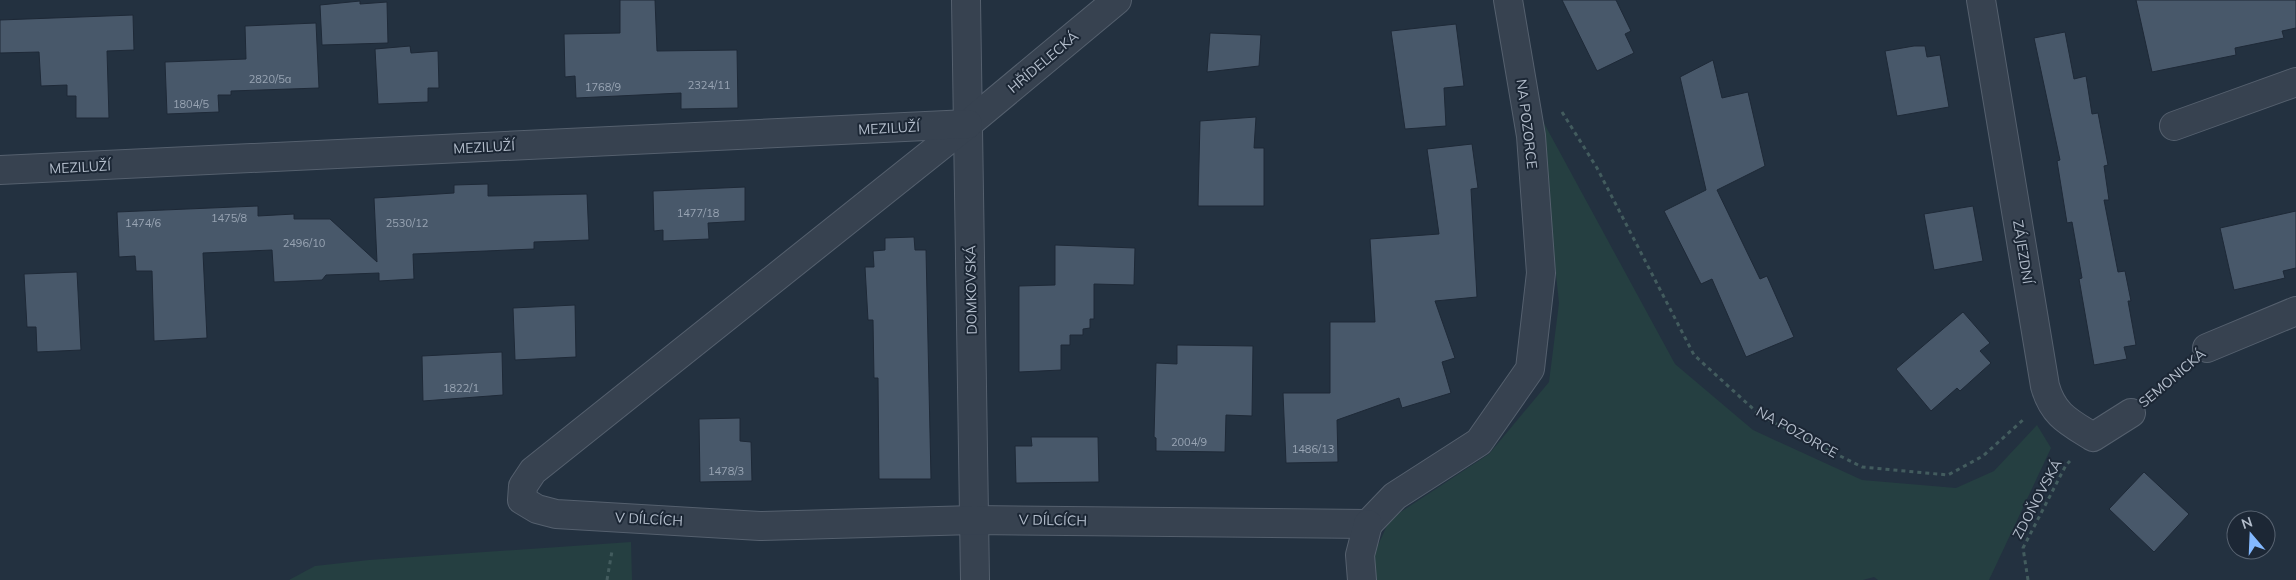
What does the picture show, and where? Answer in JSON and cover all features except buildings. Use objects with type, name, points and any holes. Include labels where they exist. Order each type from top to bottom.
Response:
[{"type":"street","name":"DOMKOVSKÁ","points":[[966,0],[975,580]]},
{"type":"street","name":"HŘÍDELECKÁ","points":[[968,124],[1117,0]]},
{"type":"street","name":"NA POZORCE","points":[[1368,524],[1395,496],[1478,442],[1530,369],[1541,273],[1531,136],[1508,0]]},
{"type":"street","name":"ZÁJEZDNÍ","points":[[1981,0],[2045,386],[2049,400],[2061,417],[2093,437]]},
{"type":"street","points":[[2174,126],[2296,82]]},
{"type":"street","name":"MEZILUŽÍ","points":[[0,170],[968,124]]},
{"type":"street","name":"V DÍLCÍCH","points":[[968,124],[532,471],[523,486],[522,500],[537,509],[556,514],[760,526],[974,520],[1368,524]]},
{"type":"street","name":"SEMONICKÁ","points":[[2207,348],[2296,311]]},
{"type":"street","points":[[2093,437],[2131,413]]},
{"type":"street","points":[[1362,580],[1360,555],[1368,524]]},
{"type":"path","name":"NA POZORCE","points":[[1557,104],[1597,168],[1694,355],[1761,416],[1862,467],[1948,475],[1983,456],[2049,400]]},
{"type":"path","name":"SEMONICKÁ","points":[[2131,413],[2207,348]]},
{"type":"path","name":"ZDOŇOVSKÁ","points":[[2028,580],[2023,548],[2066,465],[2093,437]]},
{"type":"green space","points":[[1539,114],[1675,364],[1753,430],[1862,480],[1956,488],[1994,471],[2037,425],[2051,448],[1989,580],[1878,580],[1874,577],[1863,580],[1375,580],[1373,556],[1390,519],[1489,454],[1549,382],[1559,303]]},
{"type":"green space","points":[[631,542],[632,580],[289,580],[315,566],[369,560]]}]
